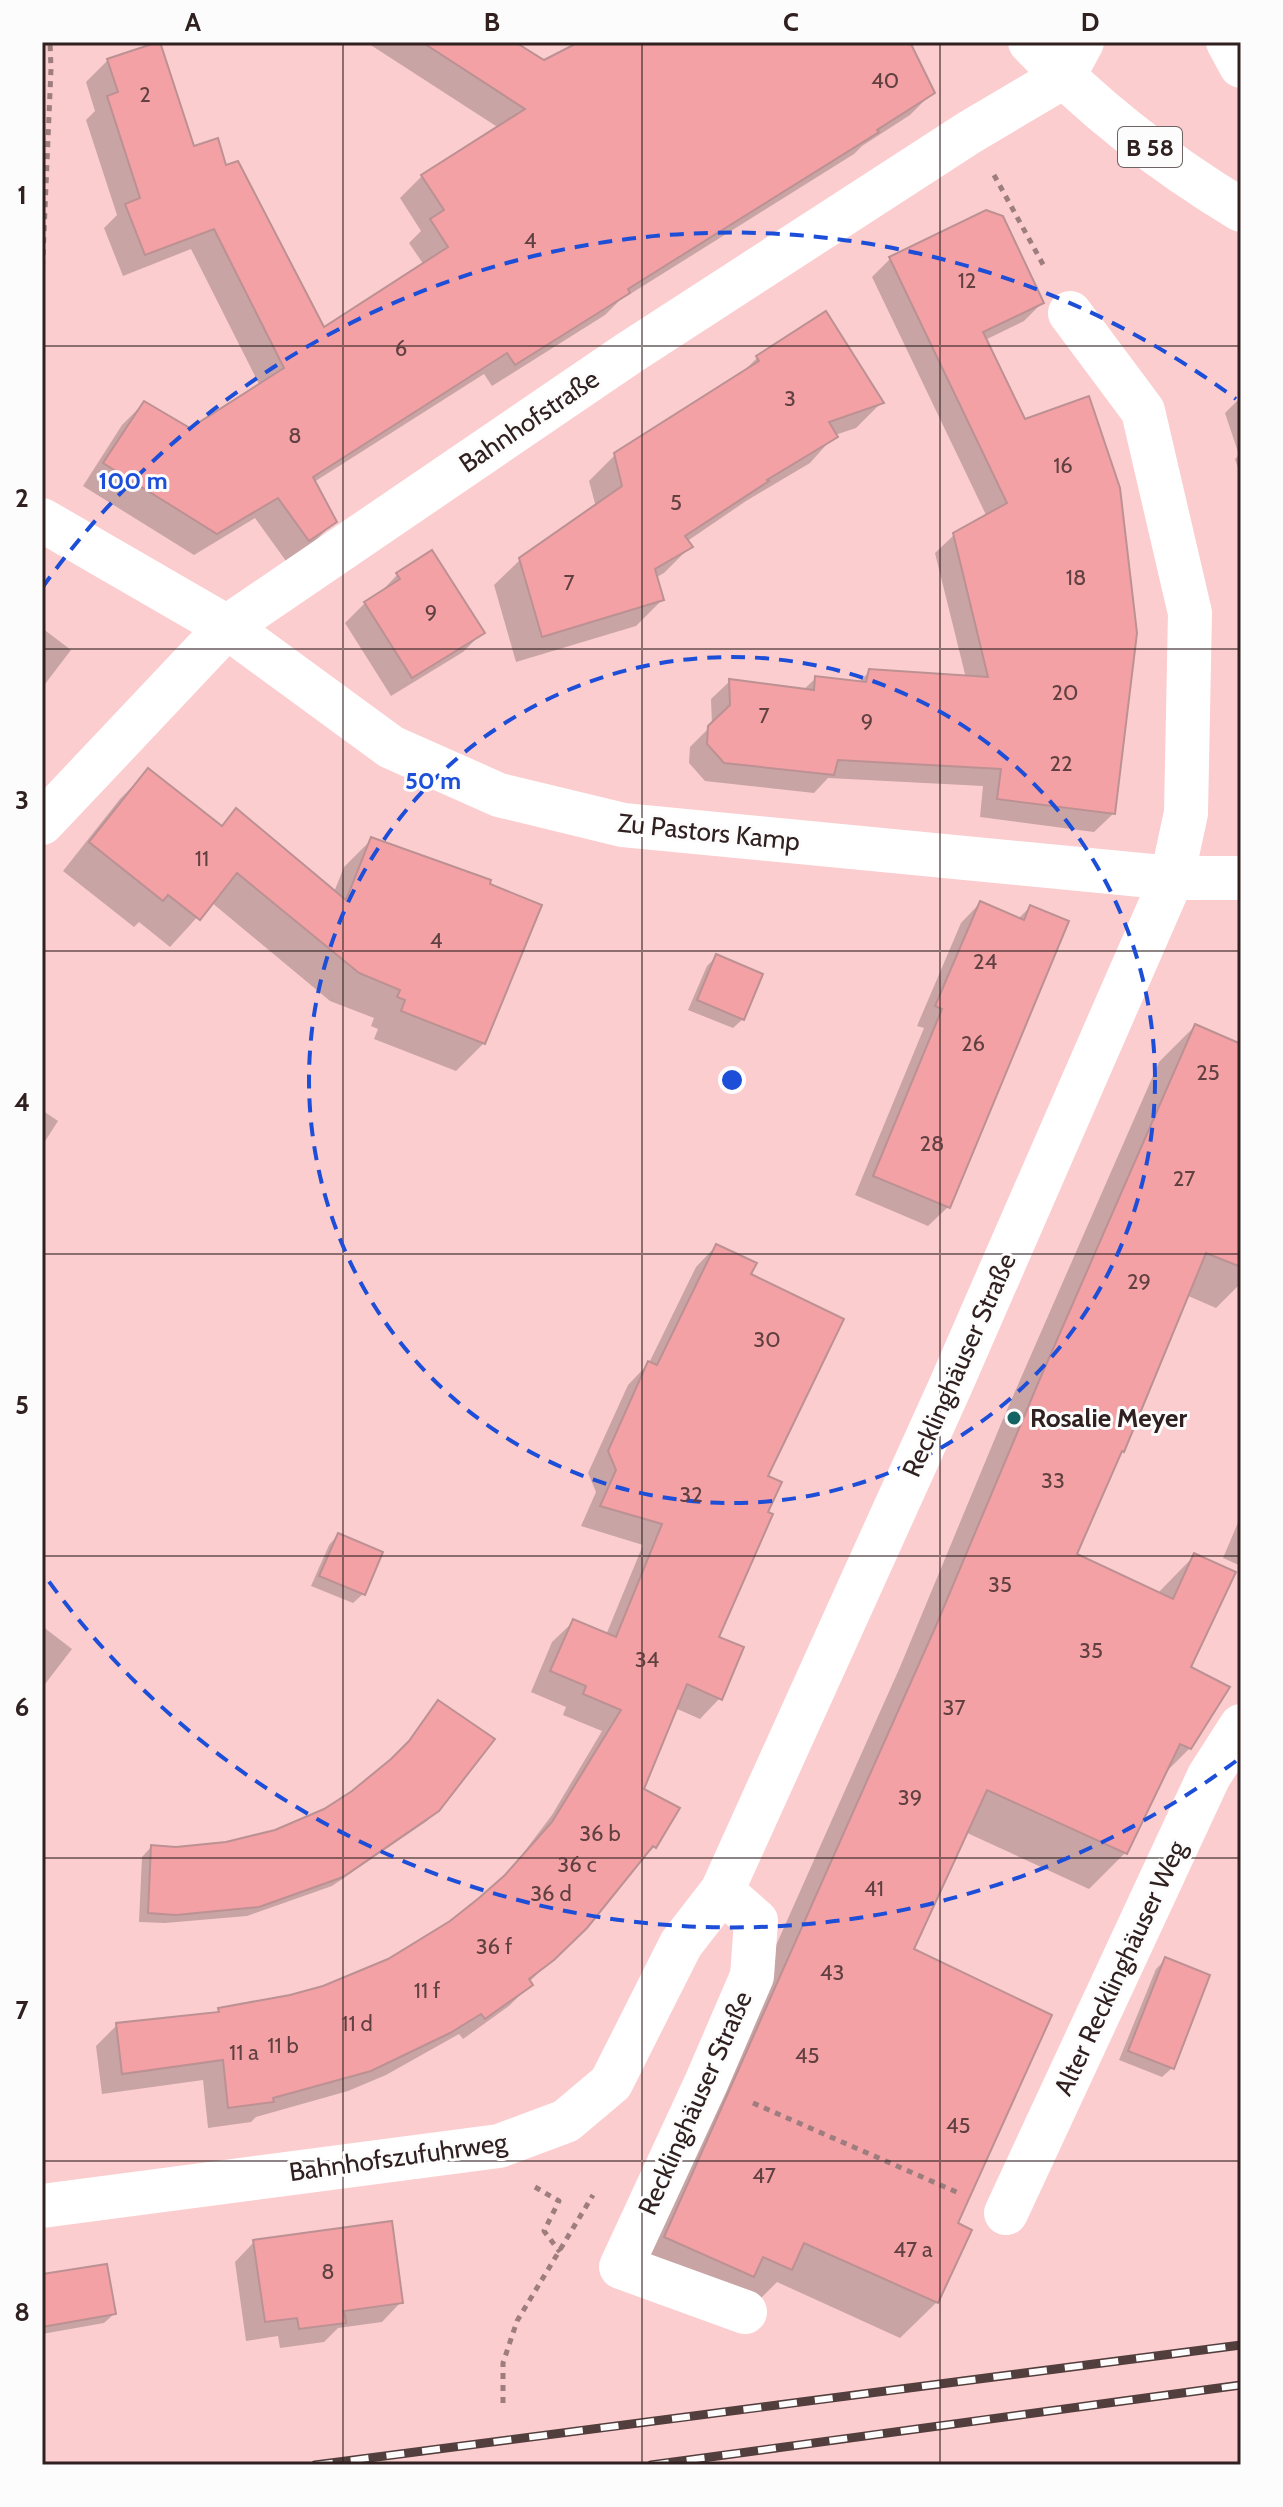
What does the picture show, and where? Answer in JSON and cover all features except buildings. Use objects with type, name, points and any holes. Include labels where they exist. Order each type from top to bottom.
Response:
[{"type":"street","name":"B 58","points":[[1030,42],[1072,60],[1190,179],[1241,210]]},
{"type":"street","points":[[1228,42],[1241,66]]},
{"type":"street","name":"Bahnhofstraße","points":[[42,823],[227,627],[629,353],[970,132],[1072,60]]},
{"type":"street","name":"Recklinghäuser Straße","points":[[745,2312],[621,2267],[752,1976],[756,1921],[722,1891],[950,1387],[1172,878],[1186,813],[1190,613],[1143,411],[1070,313]]},
{"type":"street","name":"Zu Pastors Kamp","points":[[42,520],[227,627],[391,747],[499,795],[623,825],[1172,878],[1241,878]]},
{"type":"street","name":"Alter Recklinghäuser Weg","points":[[1006,2213],[1209,1776],[1241,1726]]},
{"type":"street","name":"Bahnhofszufuhrweg","points":[[42,2206],[499,2146],[566,2121],[611,2083],[681,1944],[722,1891]]},
{"type":"path","points":[[42,279],[50,42]]},
{"type":"path","points":[[970,132],[1070,313]]},
{"type":"path","points":[[706,2083],[1006,2213]]},
{"type":"path","points":[[503,2403],[503,2363],[517,2321],[560,2252],[544,2231],[559,2201],[530,2185]]},
{"type":"railway","points":[[315,2465],[1241,2345]]},
{"type":"railway","points":[[651,2465],[1241,2385]]},
{"type":"place","name":"Rosalie Meyer","points":[[1014,1418]]}]
